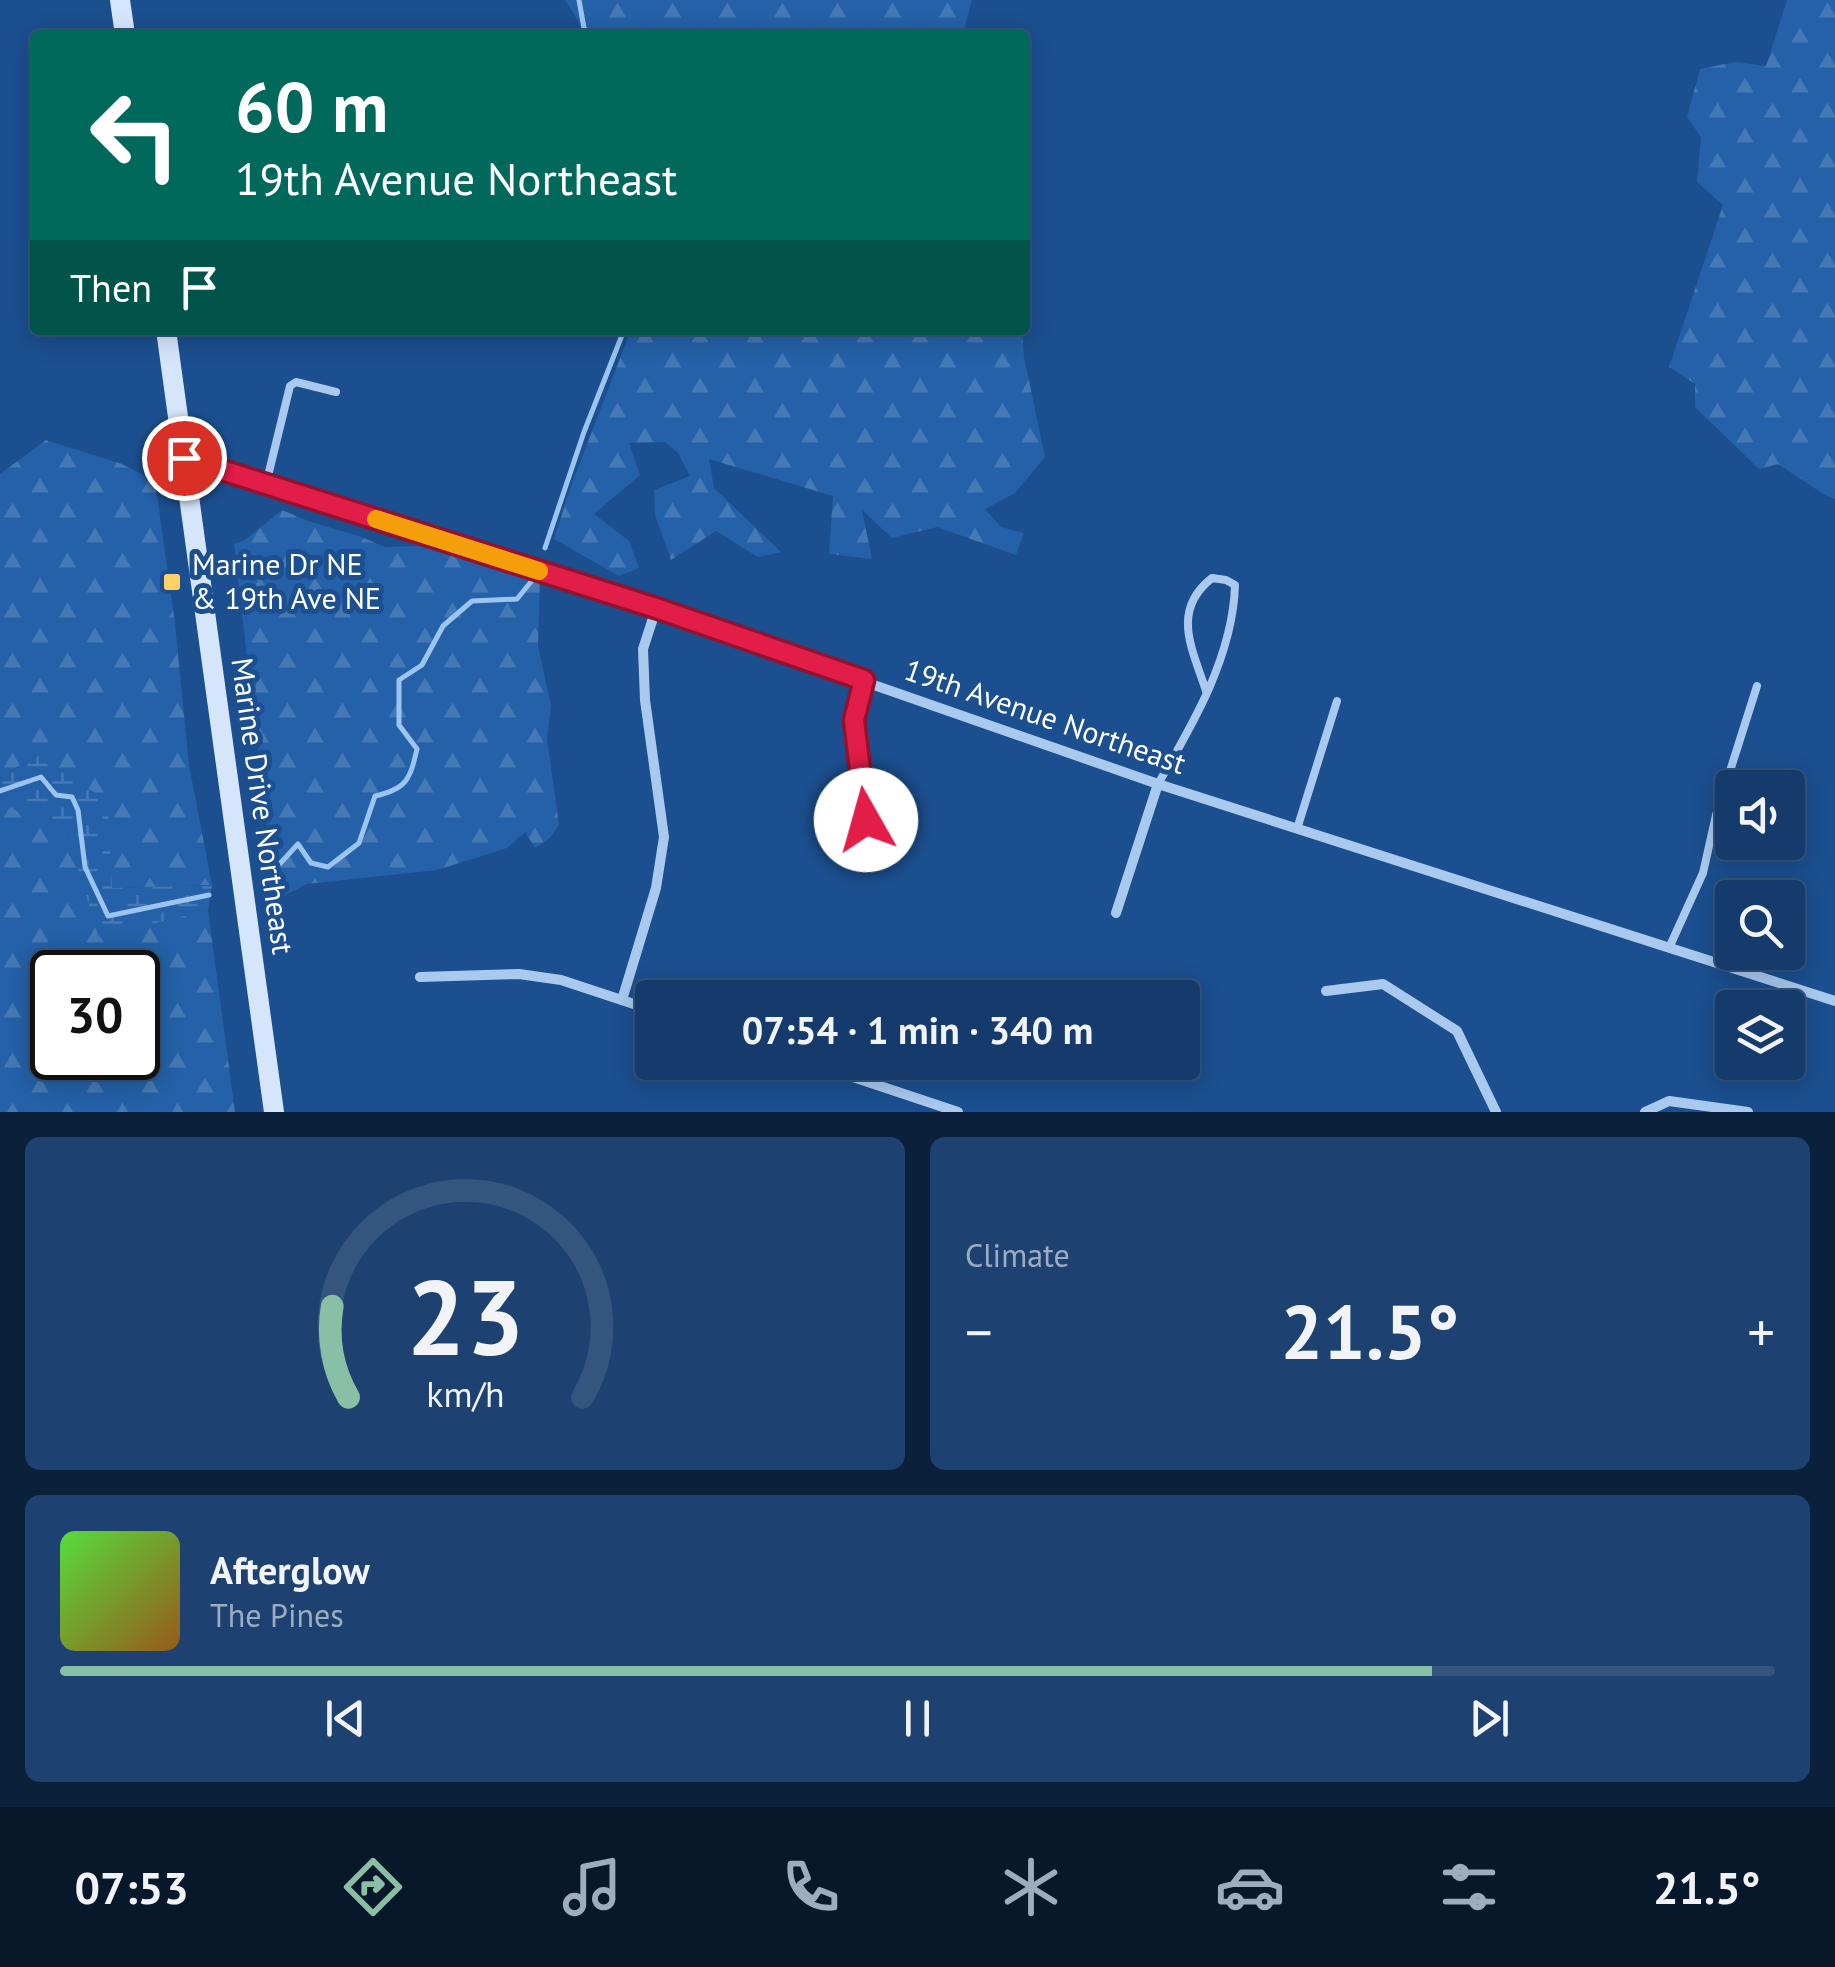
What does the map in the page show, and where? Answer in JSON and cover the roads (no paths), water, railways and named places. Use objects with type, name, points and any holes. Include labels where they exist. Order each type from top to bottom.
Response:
[{"type":"main road","points":[[120,0],[124,30]]},
{"type":"main road","name":"Marine Drive Northeast","points":[[167,335],[274,1112]]},
{"type":"street","name":"19th Avenue Northeast","points":[[184,458],[656,608],[1158,784],[1835,1001]]},
{"type":"street","points":[[622,1000],[656,888],[664,837],[645,700],[643,648],[656,608]]},
{"type":"street","points":[[864,680],[854,720],[866,820],[874,844],[897,847]]},
{"type":"street","points":[[1116,912],[1158,784]]},
{"type":"street","points":[[420,977],[518,974],[560,980],[635,1004]]},
{"type":"street","points":[[1326,992],[1383,984],[1442,1020],[1457,1031],[1496,1112]]},
{"type":"street","points":[[862,1080],[958,1112]]},
{"type":"street","points":[[1645,1112],[1669,1101],[1748,1112]]},
{"type":"lane","points":[[266,484],[290,386],[296,382],[336,392]]},
{"type":"lane","points":[[1158,784],[1179,748],[1216,670],[1234,608],[1235,585],[1212,578],[1199,588],[1190,605],[1187,630],[1206,691]]},
{"type":"lane","points":[[1669,948],[1702,874],[1716,815],[1757,686]]},
{"type":"lane","points":[[1297,828],[1337,702]]},
{"type":"waterway","points":[[579,0],[585,30]]},
{"type":"waterway","points":[[545,548],[622,335]]},
{"type":"waterway","points":[[264,881],[298,844],[311,863],[328,867],[359,843],[375,796],[401,786],[417,749],[399,725],[399,680],[422,665],[443,626],[472,601],[517,599],[534,578]]},
{"type":"waterway","points":[[0,791],[41,777],[56,795],[72,797],[78,810],[85,867],[108,916],[209,895]]},
{"type":"place","name":"Marine Dr NE & 19th Ave NE","points":[[172,582]]}]
